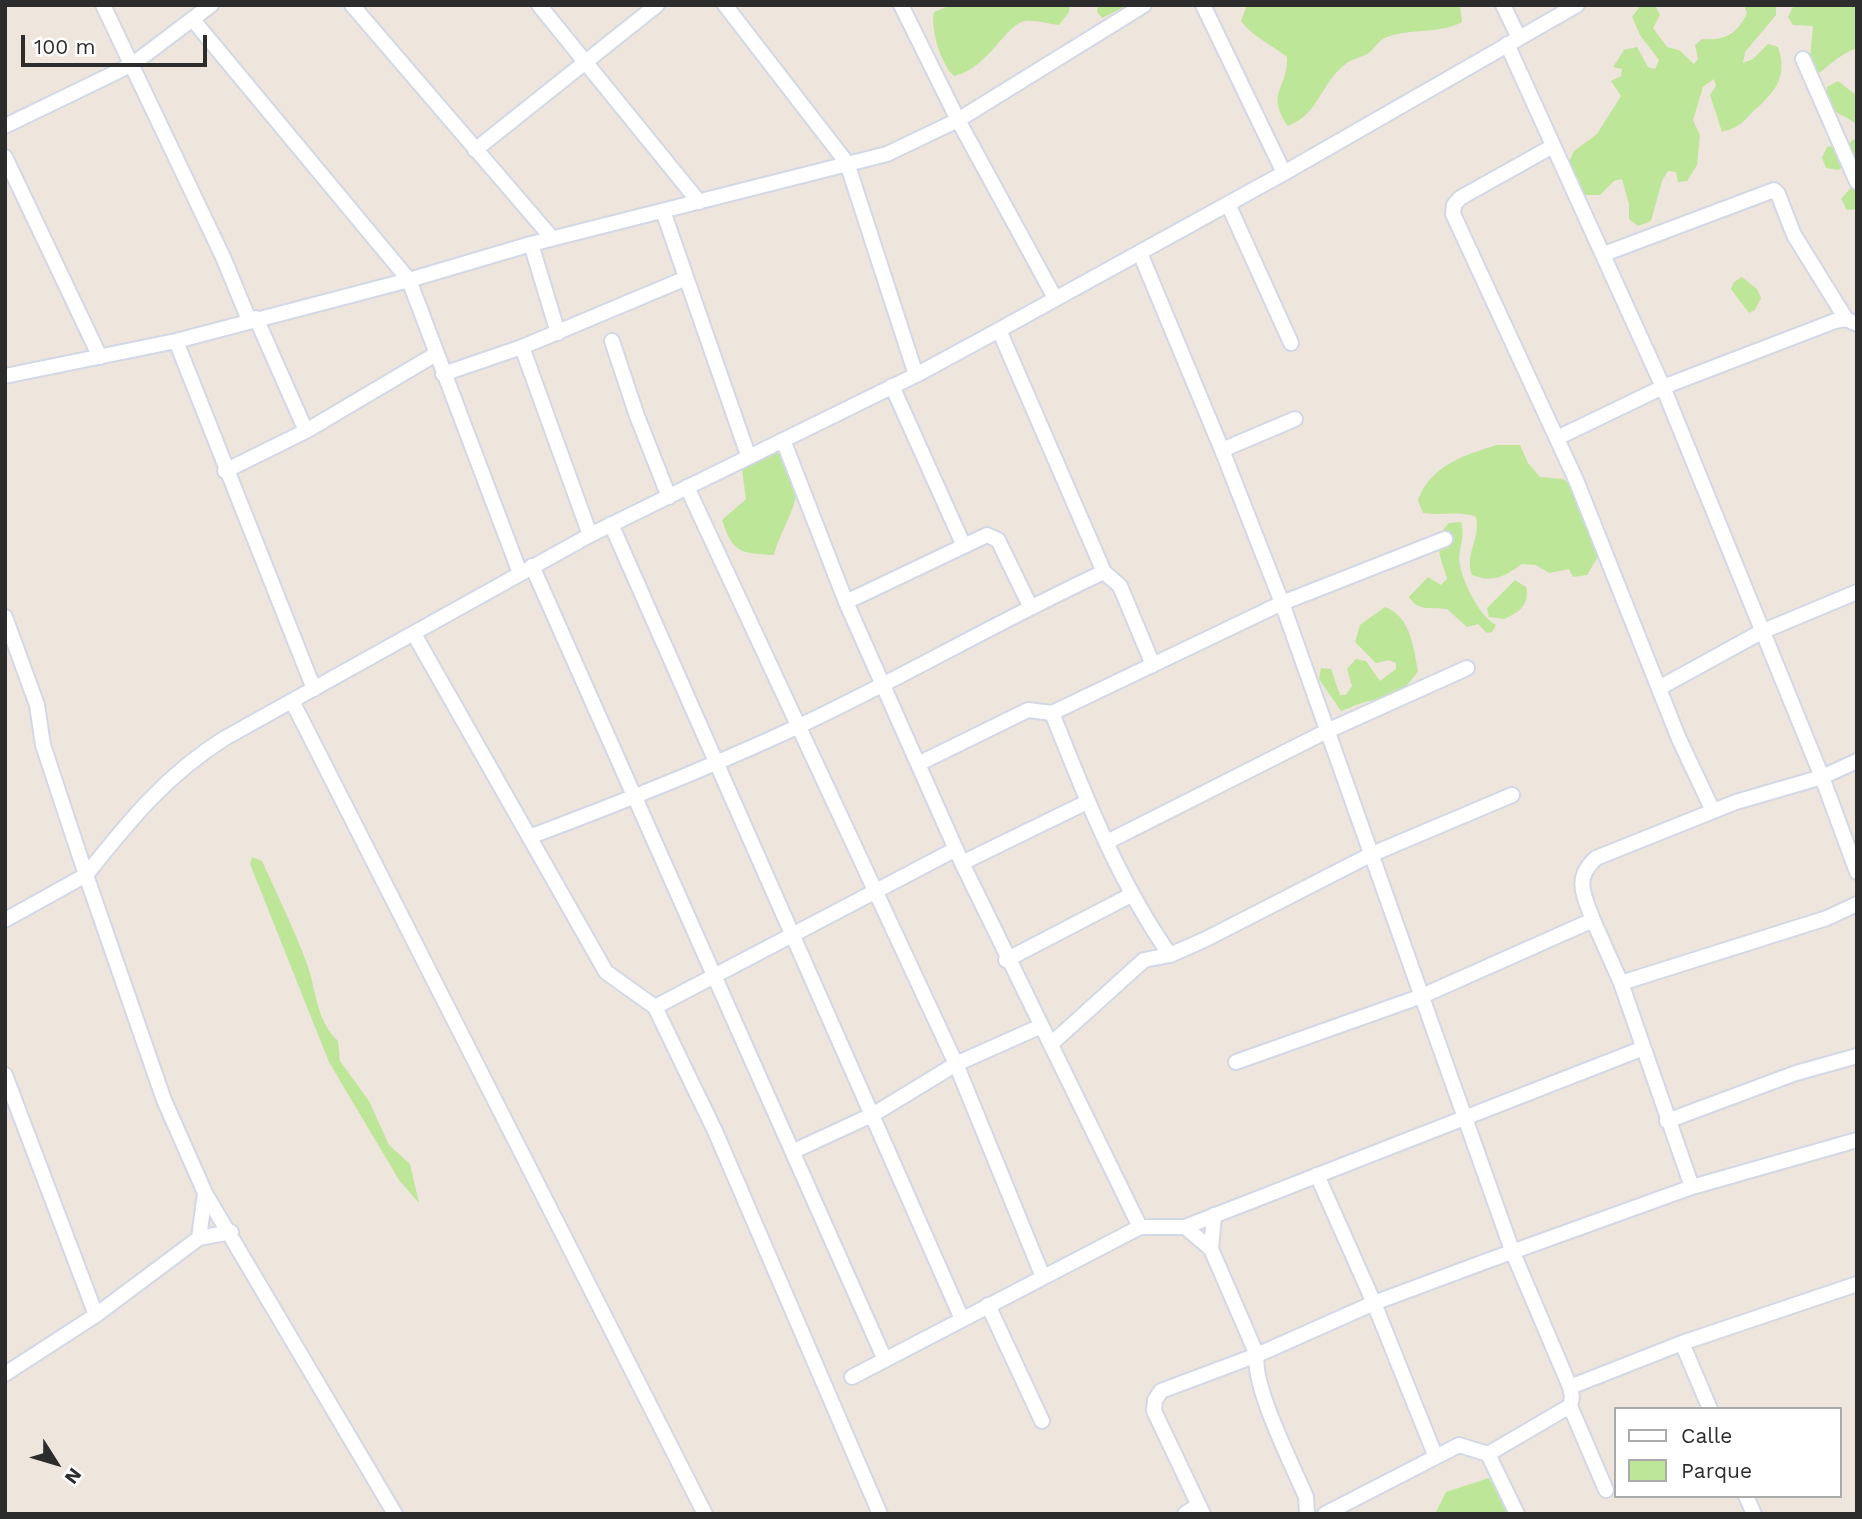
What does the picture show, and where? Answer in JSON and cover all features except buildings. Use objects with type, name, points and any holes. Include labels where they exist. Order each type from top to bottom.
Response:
[{"type":"street","points":[[103,5],[306,430]]},
{"type":"street","points":[[5,126],[133,64],[211,5]]},
{"type":"street","points":[[352,5],[552,238]]},
{"type":"street","points":[[539,5],[699,202]]},
{"type":"street","points":[[475,150],[657,5]]},
{"type":"street","points":[[725,5],[847,163],[916,375]]},
{"type":"street","points":[[901,5],[958,120],[1055,298]]},
{"type":"street","points":[[5,376],[176,341],[253,319],[409,281],[552,238],[887,154],[958,120],[1144,5]]},
{"type":"street","points":[[1203,5],[1284,173]]},
{"type":"street","points":[[1503,5],[1513,40],[1553,146],[1664,387],[1761,632],[1822,776],[1857,872]]},
{"type":"street","points":[[5,920],[86,874],[143,803],[204,751],[590,535],[748,455],[916,375],[999,330],[1284,173],[1577,5]]},
{"type":"street","points":[[193,20],[409,281],[443,374],[526,570],[634,798],[794,1151],[885,1360]]},
{"type":"street","points":[[1802,59],[1857,182]]},
{"type":"street","points":[[1553,146],[1460,198],[1454,205],[1453,214],[1557,438],[1659,688],[1713,811]]},
{"type":"street","points":[[5,157],[100,356]]},
{"type":"street","points":[[1557,438],[1664,387],[1851,322],[1794,235],[1774,190],[1604,254]]},
{"type":"street","points":[[1228,204],[1291,343]]},
{"type":"street","points":[[663,211],[684,279],[748,455]]},
{"type":"street","points":[[531,244],[558,333]]},
{"type":"street","points":[[1140,253],[1282,603],[1325,732],[1468,1118],[1513,1252],[1570,1387],[1570,1405],[1606,1490]]},
{"type":"street","points":[[443,374],[558,333],[684,279]]},
{"type":"street","points":[[999,330],[1104,572],[1120,586],[1153,665]]},
{"type":"street","points":[[176,341],[225,471],[314,689]]},
{"type":"street","points":[[612,341],[637,416],[669,497]]},
{"type":"street","points":[[522,347],[590,535]]},
{"type":"street","points":[[225,471],[306,430],[436,354]]},
{"type":"street","points":[[892,386],[963,544]]},
{"type":"street","points":[[1222,450],[1295,419]]},
{"type":"street","points":[[783,439],[846,602],[1006,960],[1051,1044],[1140,1227]]},
{"type":"street","points":[[687,487],[801,725],[956,1064],[1043,1277]]},
{"type":"street","points":[[611,524],[874,1114],[962,1319]]},
{"type":"street","points":[[846,602],[963,544],[987,535],[998,540],[1030,606]]},
{"type":"street","points":[[919,763],[1028,710],[1052,713],[1282,603],[1445,539]]},
{"type":"street","points":[[529,838],[634,798],[801,725],[1030,606],[1104,572]]},
{"type":"street","points":[[1659,688],[1761,632],[1857,592]]},
{"type":"street","points":[[5,617],[37,705],[43,745],[164,1100],[205,1193],[231,1232],[267,1300],[395,1514]]},
{"type":"street","points":[[414,634],[606,972],[655,1007],[715,1131],[880,1514]]},
{"type":"street","points":[[1107,842],[1325,732],[1467,668]]},
{"type":"street","points":[[292,701],[705,1514]]},
{"type":"street","points":[[1052,713],[1087,802],[1131,895],[1170,955]]},
{"type":"street","points":[[1692,1188],[1641,1049],[1621,983],[1593,920],[1580,881],[1585,868],[1596,858],[1713,811],[1822,776],[1857,761]]},
{"type":"street","points":[[1051,1044],[1144,960],[1170,955],[1370,855],[1512,795]]},
{"type":"street","points":[[655,1007],[877,891],[1087,802]]},
{"type":"street","points":[[1006,960],[1131,895]]},
{"type":"street","points":[[1621,983],[1771,937],[1857,904]]},
{"type":"street","points":[[1236,1062],[1422,996],[1593,920]]},
{"type":"street","points":[[794,1151],[874,1114],[956,1064],[1040,1027]]},
{"type":"street","points":[[852,1377],[1140,1227],[1185,1227],[1641,1049]]},
{"type":"street","points":[[1667,1121],[1796,1073],[1857,1056]]},
{"type":"street","points":[[5,1075],[96,1315]]},
{"type":"street","points":[[1185,1514],[1201,1509],[1154,1411],[1155,1400],[1161,1391],[1257,1355],[1374,1303],[1513,1252],[1692,1188],[1857,1140]]},
{"type":"street","points":[[1317,1174],[1374,1303],[1435,1455]]},
{"type":"street","points":[[199,1238],[205,1193]]},
{"type":"street","points":[[1211,1249],[1214,1216]]},
{"type":"street","points":[[1185,1227],[1211,1249],[1257,1355],[1255,1371],[1265,1403],[1306,1497],[1307,1514]]},
{"type":"street","points":[[5,1374],[96,1315],[199,1238],[231,1232]]},
{"type":"street","points":[[1570,1387],[1682,1343],[1857,1284]]},
{"type":"street","points":[[988,1306],[1042,1421]]},
{"type":"street","points":[[1682,1343],[1709,1407]]},
{"type":"street","points":[[1325,1514],[1435,1455],[1459,1446],[1488,1454],[1570,1405]]},
{"type":"street","points":[[1488,1454],[1517,1514]]},
{"type":"street","points":[[1747,1498],[1754,1514]]},
{"type":"green space","points":[[951,5],[1070,5],[1069,12],[1059,25],[1030,21],[1018,24],[987,56],[967,71],[954,76],[941,55],[933,19],[934,12]]},
{"type":"green space","points":[[1098,5],[1128,5],[1102,18],[1097,12]]},
{"type":"green space","points":[[1247,5],[1460,5],[1462,22],[1445,28],[1384,38],[1367,54],[1349,62],[1338,71],[1307,113],[1288,126],[1278,106],[1287,57],[1241,21]]},
{"type":"green space","points":[[1641,5],[1655,5],[1660,15],[1653,28],[1667,47],[1679,50],[1694,64],[1698,59],[1695,45],[1702,39],[1717,39],[1734,31],[1747,13],[1744,5],[1776,5],[1776,15],[1745,52],[1743,63],[1753,59],[1768,44],[1778,47],[1781,73],[1771,94],[1765,100],[1739,125],[1722,132],[1710,95],[1716,86],[1714,79],[1703,87],[1693,120],[1700,135],[1697,165],[1687,181],[1678,182],[1676,172],[1668,171],[1662,181],[1651,221],[1638,226],[1629,219],[1629,204],[1622,179],[1614,181],[1600,195],[1585,195],[1568,164],[1574,151],[1597,134],[1621,96],[1611,81],[1621,76],[1622,69],[1613,67],[1624,50],[1637,47],[1648,67],[1655,69],[1659,60],[1640,35],[1632,17]]},
{"type":"green space","points":[[1794,5],[1857,5],[1857,48],[1808,80],[1813,26],[1793,25],[1788,17]]},
{"type":"green space","points":[[1838,81],[1857,96],[1857,125],[1826,104],[1827,87]]},
{"type":"green space","points":[[1857,137],[1857,158],[1838,170],[1826,168],[1822,158],[1827,147],[1849,143]]},
{"type":"green space","points":[[1857,181],[1857,209],[1847,210],[1841,199]]},
{"type":"green space","points":[[1742,277],[1757,289],[1761,298],[1755,310],[1749,313],[1731,289],[1734,282]]},
{"type":"green space","points":[[1497,445],[1520,445],[1528,463],[1540,477],[1563,479],[1583,492],[1606,543],[1587,575],[1573,577],[1569,569],[1549,573],[1536,565],[1522,564],[1498,577],[1472,575],[1470,560],[1476,517],[1423,513],[1418,500],[1431,478],[1461,458]]},
{"type":"green space","points":[[776,451],[788,465],[794,478],[795,501],[774,555],[746,552],[730,540],[722,520],[746,499],[742,469],[759,455]]},
{"type":"green space","points":[[1461,522],[1463,533],[1459,560],[1462,572],[1478,607],[1496,625],[1492,632],[1487,633],[1478,624],[1467,627],[1447,609],[1421,607],[1409,597],[1428,577],[1441,585],[1447,579],[1439,550],[1440,537],[1449,523]]},
{"type":"green space","points":[[1515,580],[1526,587],[1525,603],[1504,619],[1489,617],[1487,608]]},
{"type":"green space","points":[[1385,607],[1406,625],[1418,671],[1400,691],[1341,711],[1319,679],[1321,668],[1331,669],[1340,695],[1346,695],[1352,686],[1347,669],[1356,659],[1366,661],[1380,681],[1396,669],[1396,663],[1389,660],[1376,663],[1355,642],[1360,625]]},
{"type":"green space","points":[[252,857],[262,861],[296,936],[310,972],[321,1014],[338,1041],[340,1061],[369,1101],[389,1145],[410,1164],[419,1203],[399,1180],[329,1062],[250,864]]},
{"type":"green space","points":[[1489,1478],[1511,1514],[1435,1514],[1446,1492]]}]
